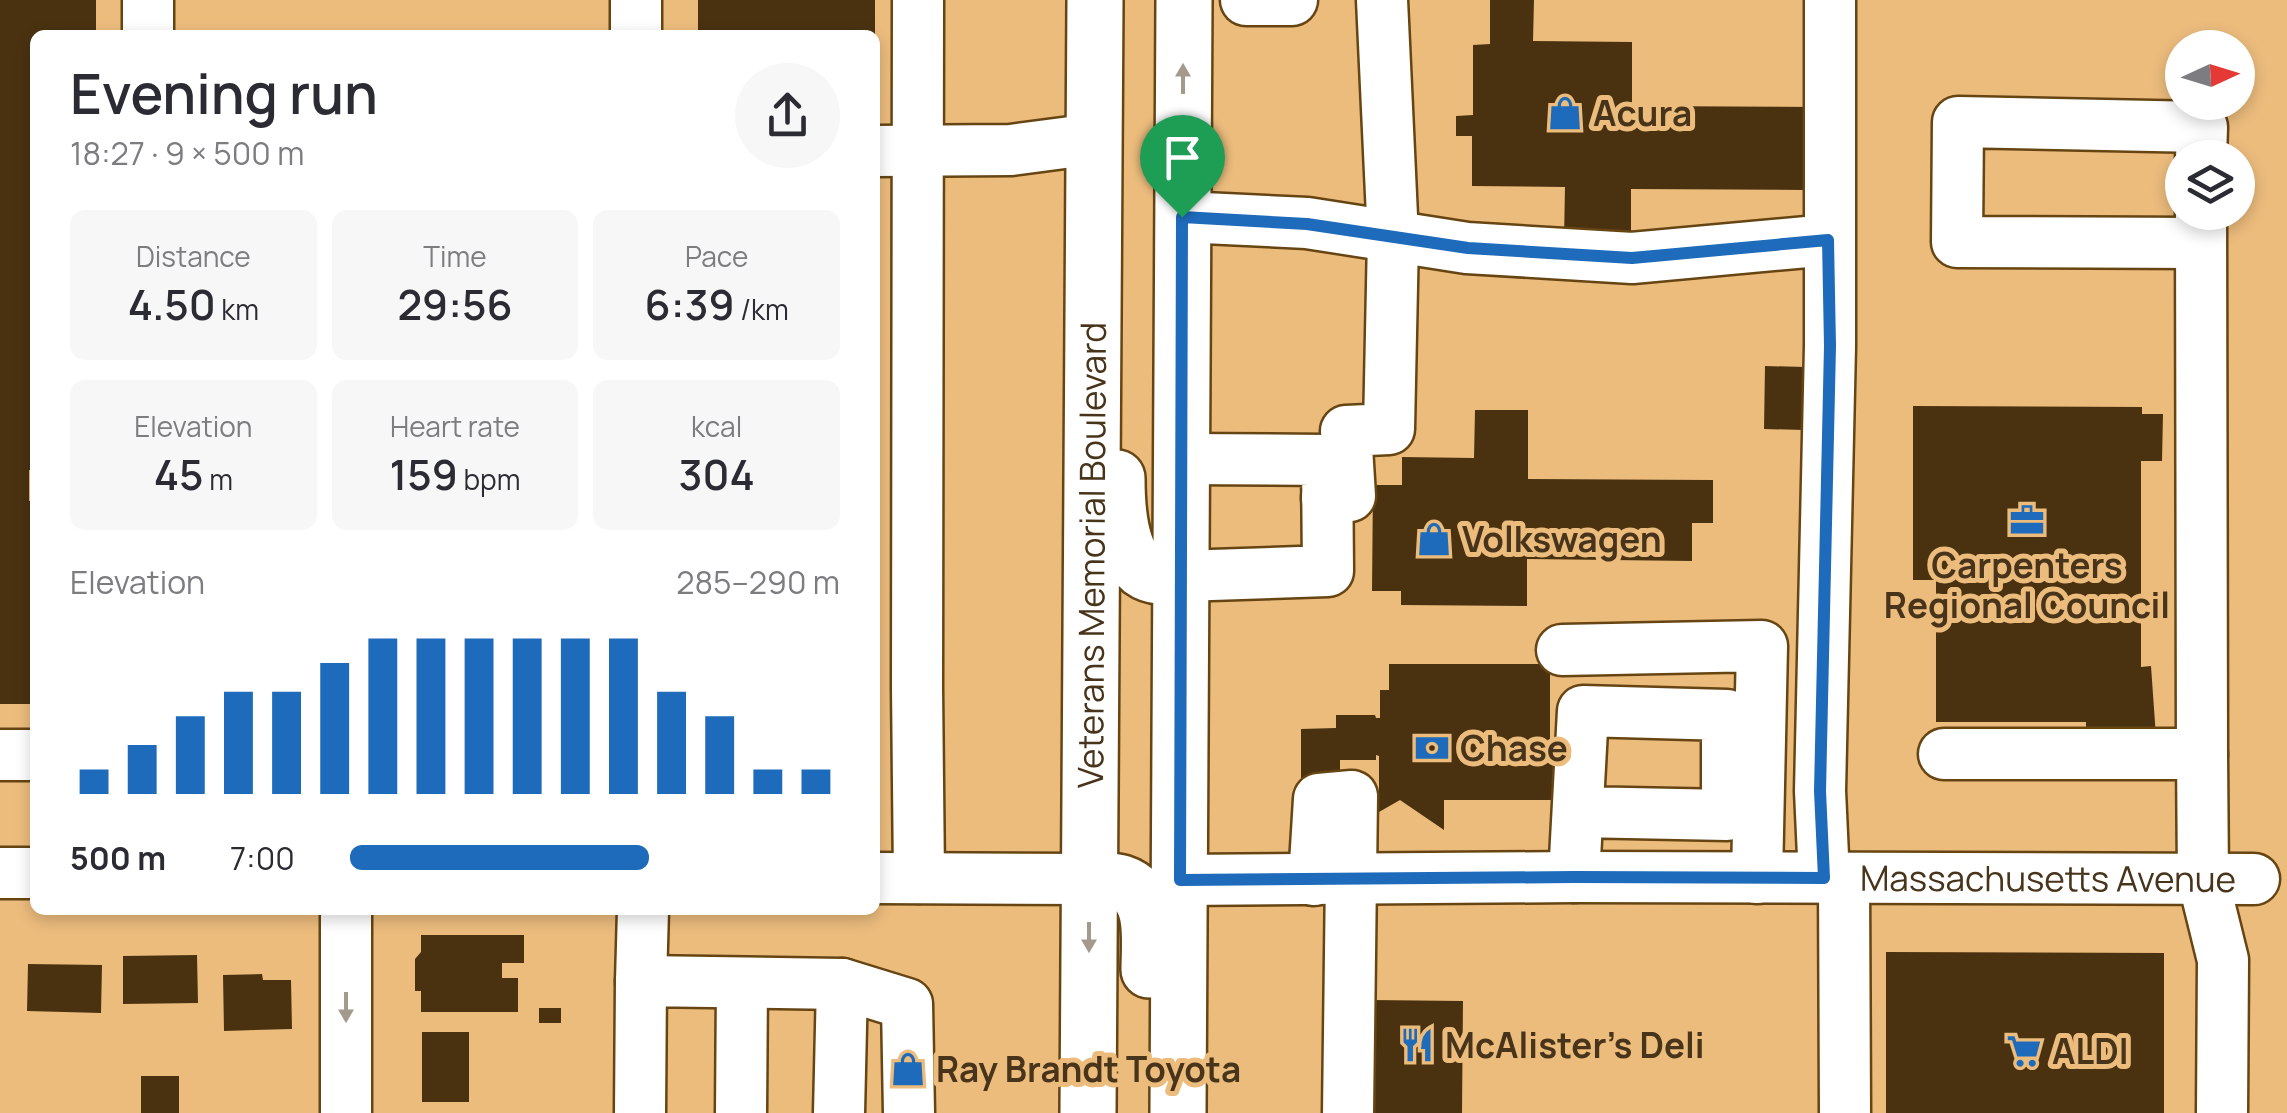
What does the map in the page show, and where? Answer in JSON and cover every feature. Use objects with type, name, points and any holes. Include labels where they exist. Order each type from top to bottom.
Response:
[{"type":"main road","name":"Veterans Memorial Boulevard","points":[[1094,1097],[1089,879],[1095,0]]},
{"type":"main road","points":[[1178,1113],[1184,0]]},
{"type":"main road","points":[[1094,140],[1109,171],[1116,202],[1118,514],[1127,547],[1142,569],[1160,577],[1181,576]]},
{"type":"main road","points":[[1089,879],[1125,884],[1142,898],[1149,919],[1149,1113]]},
{"type":"street","points":[[148,0],[148,30]]},
{"type":"street","points":[[636,0],[636,30]]},
{"type":"street","points":[[918,0],[896,151],[897,878],[1089,879]]},
{"type":"street","points":[[1246,0],[1292,0]]},
{"type":"street","points":[[1328,498],[1350,496],[1346,430],[1389,428],[1394,238],[1382,0]]},
{"type":"street","points":[[1830,0],[1829,363],[1820,791],[1834,878],[1846,1113]]},
{"type":"street","points":[[2165,230],[1957,242],[1958,122],[2202,127],[2202,140]]},
{"type":"street","points":[[896,151],[1011,150],[1094,140]]},
{"type":"street","points":[[1182,217],[1307,224],[1468,248],[1632,258],[1828,240]]},
{"type":"street","points":[[2200,230],[2202,879],[2222,960],[2222,1113]]},
{"type":"street","points":[[1181,576],[1328,572],[1327,460],[1182,458]]},
{"type":"street","points":[[1562,650],[1762,646],[1757,878]]},
{"type":"street","points":[[0,755],[30,754]]},
{"type":"street","points":[[1944,754],[2202,754]]},
{"type":"street","points":[[1574,877],[1578,812]]},
{"type":"street","points":[[0,873],[30,873]]},
{"type":"street","name":"Massachusetts Avenue","points":[[1180,880],[2254,879]]},
{"type":"street","points":[[1332,880],[1348,1113]]},
{"type":"street","points":[[346,915],[346,1113]]},
{"type":"street","points":[[640,1113],[644,915]]},
{"type":"street","points":[[642,981],[842,984],[906,1004],[908,1113]]},
{"type":"street","points":[[741,1113],[742,983]]},
{"type":"street","points":[[839,1113],[842,984]]},
{"type":"building","points":[[0,0],[96,0],[96,30],[30,30],[30,704],[0,704]]},
{"type":"building","points":[[698,0],[875,0],[875,30],[698,30]]},
{"type":"building","points":[[1490,0],[1534,0],[1533,41],[1632,42],[1632,106],[1823,107],[1805,190],[1631,189],[1631,239],[1564,239],[1565,187],[1472,186],[1472,136],[1456,136],[1456,116],[1473,115],[1473,45],[1490,44]]},
{"type":"building","points":[[1765,366],[1805,367],[1804,430],[1764,429]]},
{"type":"building","name":"Carpenters Regional Council","points":[[1913,406],[2142,407],[2142,414],[2163,414],[2162,461],[2141,461],[2141,667],[2151,666],[2156,737],[2086,732],[2086,722],[1936,722],[1936,580],[1913,580]]},
{"type":"building","points":[[1475,410],[1528,410],[1528,479],[1713,480],[1713,523],[1692,523],[1692,561],[1527,559],[1527,606],[1401,605],[1401,591],[1372,591],[1373,485],[1402,485],[1402,457],[1474,458]]},
{"type":"building","name":"Chase","points":[[1389,664],[1550,664],[1550,741],[1563,741],[1563,800],[1444,800],[1444,830],[1400,800],[1379,812],[1379,756],[1376,760],[1340,760],[1340,778],[1301,778],[1301,729],[1336,728],[1336,715],[1380,718],[1380,690],[1389,690]]},
{"type":"building","points":[[421,935],[524,935],[524,963],[502,963],[502,978],[518,978],[518,1012],[421,1012],[421,991],[415,991],[415,959],[421,952]]},
{"type":"building","points":[[1886,952],[2164,953],[2164,1113],[1886,1113]]},
{"type":"building","points":[[197,955],[198,1003],[123,1004],[123,956]]},
{"type":"building","points":[[28,964],[102,965],[101,1013],[27,1011]]},
{"type":"building","points":[[262,974],[263,980],[291,980],[292,1029],[224,1031],[223,975]]},
{"type":"building","name":"McAlister's Deli","points":[[1371,1000],[1463,1001],[1462,1113],[1352,1113]]},
{"type":"building","points":[[539,1008],[561,1008],[561,1023],[539,1023]]},
{"type":"building","points":[[422,1032],[469,1032],[469,1102],[422,1102]]},
{"type":"building","points":[[141,1076],[179,1076],[179,1113],[141,1113]]},
{"type":"place","name":"Acura","points":[[1565,113]]},
{"type":"place","name":"Carpenters Regional Council","points":[[2027,520]]},
{"type":"place","name":"Volkswagen","points":[[1434,539]]},
{"type":"place","name":"Chase","points":[[1432,748]]},
{"type":"place","name":"McAlister's Deli","points":[[1417,1045]]},
{"type":"place","name":"ALDI","points":[[2024,1051]]},
{"type":"place","name":"Ray Brandt Toyota","points":[[908,1069]]},
{"type":"route","points":[[1182,217],[1307,224],[1468,248],[1632,258],[1828,240],[1830,346],[1820,791],[1824,878],[1180,880],[1182,217]]}]
